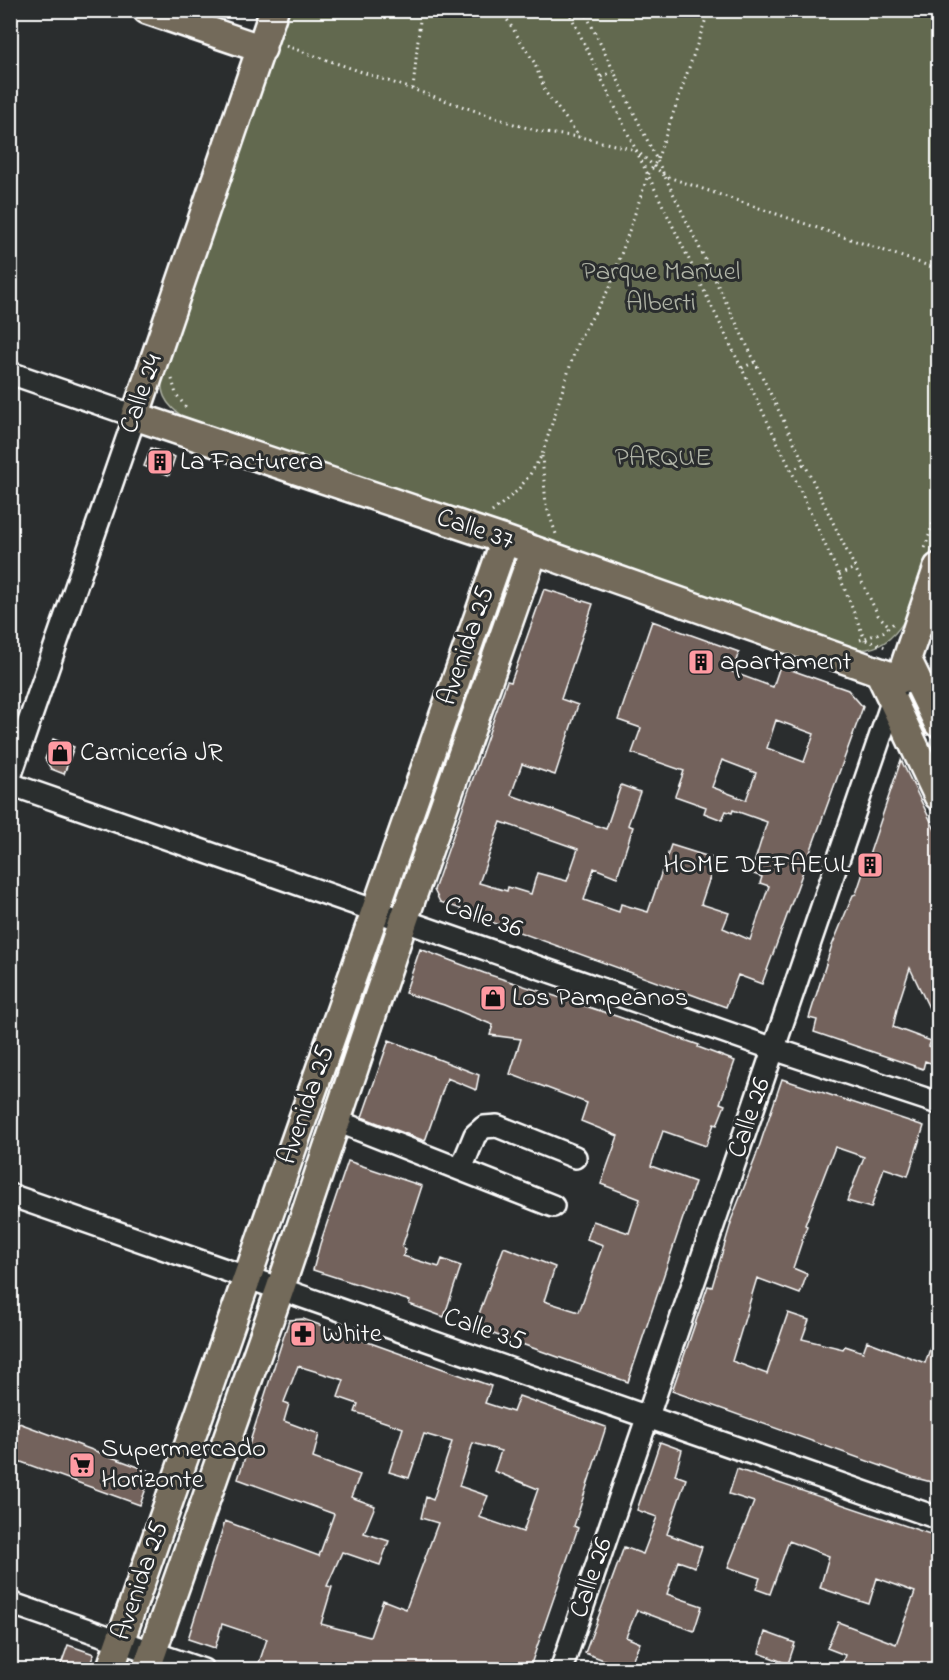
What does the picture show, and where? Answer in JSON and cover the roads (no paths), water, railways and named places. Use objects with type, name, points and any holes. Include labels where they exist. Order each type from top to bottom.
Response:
[{"type":"main road","points":[[147,10],[272,47]]},
{"type":"main road","name":"Calle 24","points":[[135,416],[272,47],[273,11]]},
{"type":"main road","name":"Calle 37","points":[[135,416],[505,540],[546,546],[906,682]]},
{"type":"main road","name":"Avenida 25","points":[[110,1670],[505,540]]},
{"type":"main road","name":"Avenida 25","points":[[149,1661],[280,1289],[404,920],[546,546]]},
{"type":"main road","name":"Calle 26","points":[[906,682],[930,562]]},
{"type":"main road","points":[[906,682],[939,723]]},
{"type":"main road","points":[[906,682],[939,796]]},
{"type":"street","name":"Calle 37","points":[[10,373],[135,416]]},
{"type":"street","name":"Calle 24","points":[[10,777],[135,416]]},
{"type":"street","name":"Calle 26","points":[[561,1670],[774,1049],[906,682]]},
{"type":"street","name":"Calle 36","points":[[10,784],[774,1049],[939,1103]]},
{"type":"street","points":[[337,1121],[554,1206]]},
{"type":"street","points":[[461,1170],[475,1136],[484,1127],[496,1126],[575,1157]]},
{"type":"street","name":"Calle 35","points":[[10,1195],[939,1518]]},
{"type":"street","points":[[10,1602],[120,1641],[149,1661],[203,1670]]},
{"type":"place","name":"La Facturera","points":[[160,462]]},
{"type":"place","name":"apartament","points":[[701,662]]},
{"type":"place","name":"Carnicería JR","points":[[60,753]]},
{"type":"place","name":"HOME DEFAEUL","points":[[870,865]]},
{"type":"place","name":"Los Pampeanos","points":[[493,998]]},
{"type":"place","name":"White","points":[[303,1334]]},
{"type":"place","name":"Supermercado Horizonte","points":[[82,1465]]},
{"type":"park label","name":"Parque Manuel Alberti","points":[[661,288]]},
{"type":"park label","name":"PARQUE","points":[[663,458]]}]
